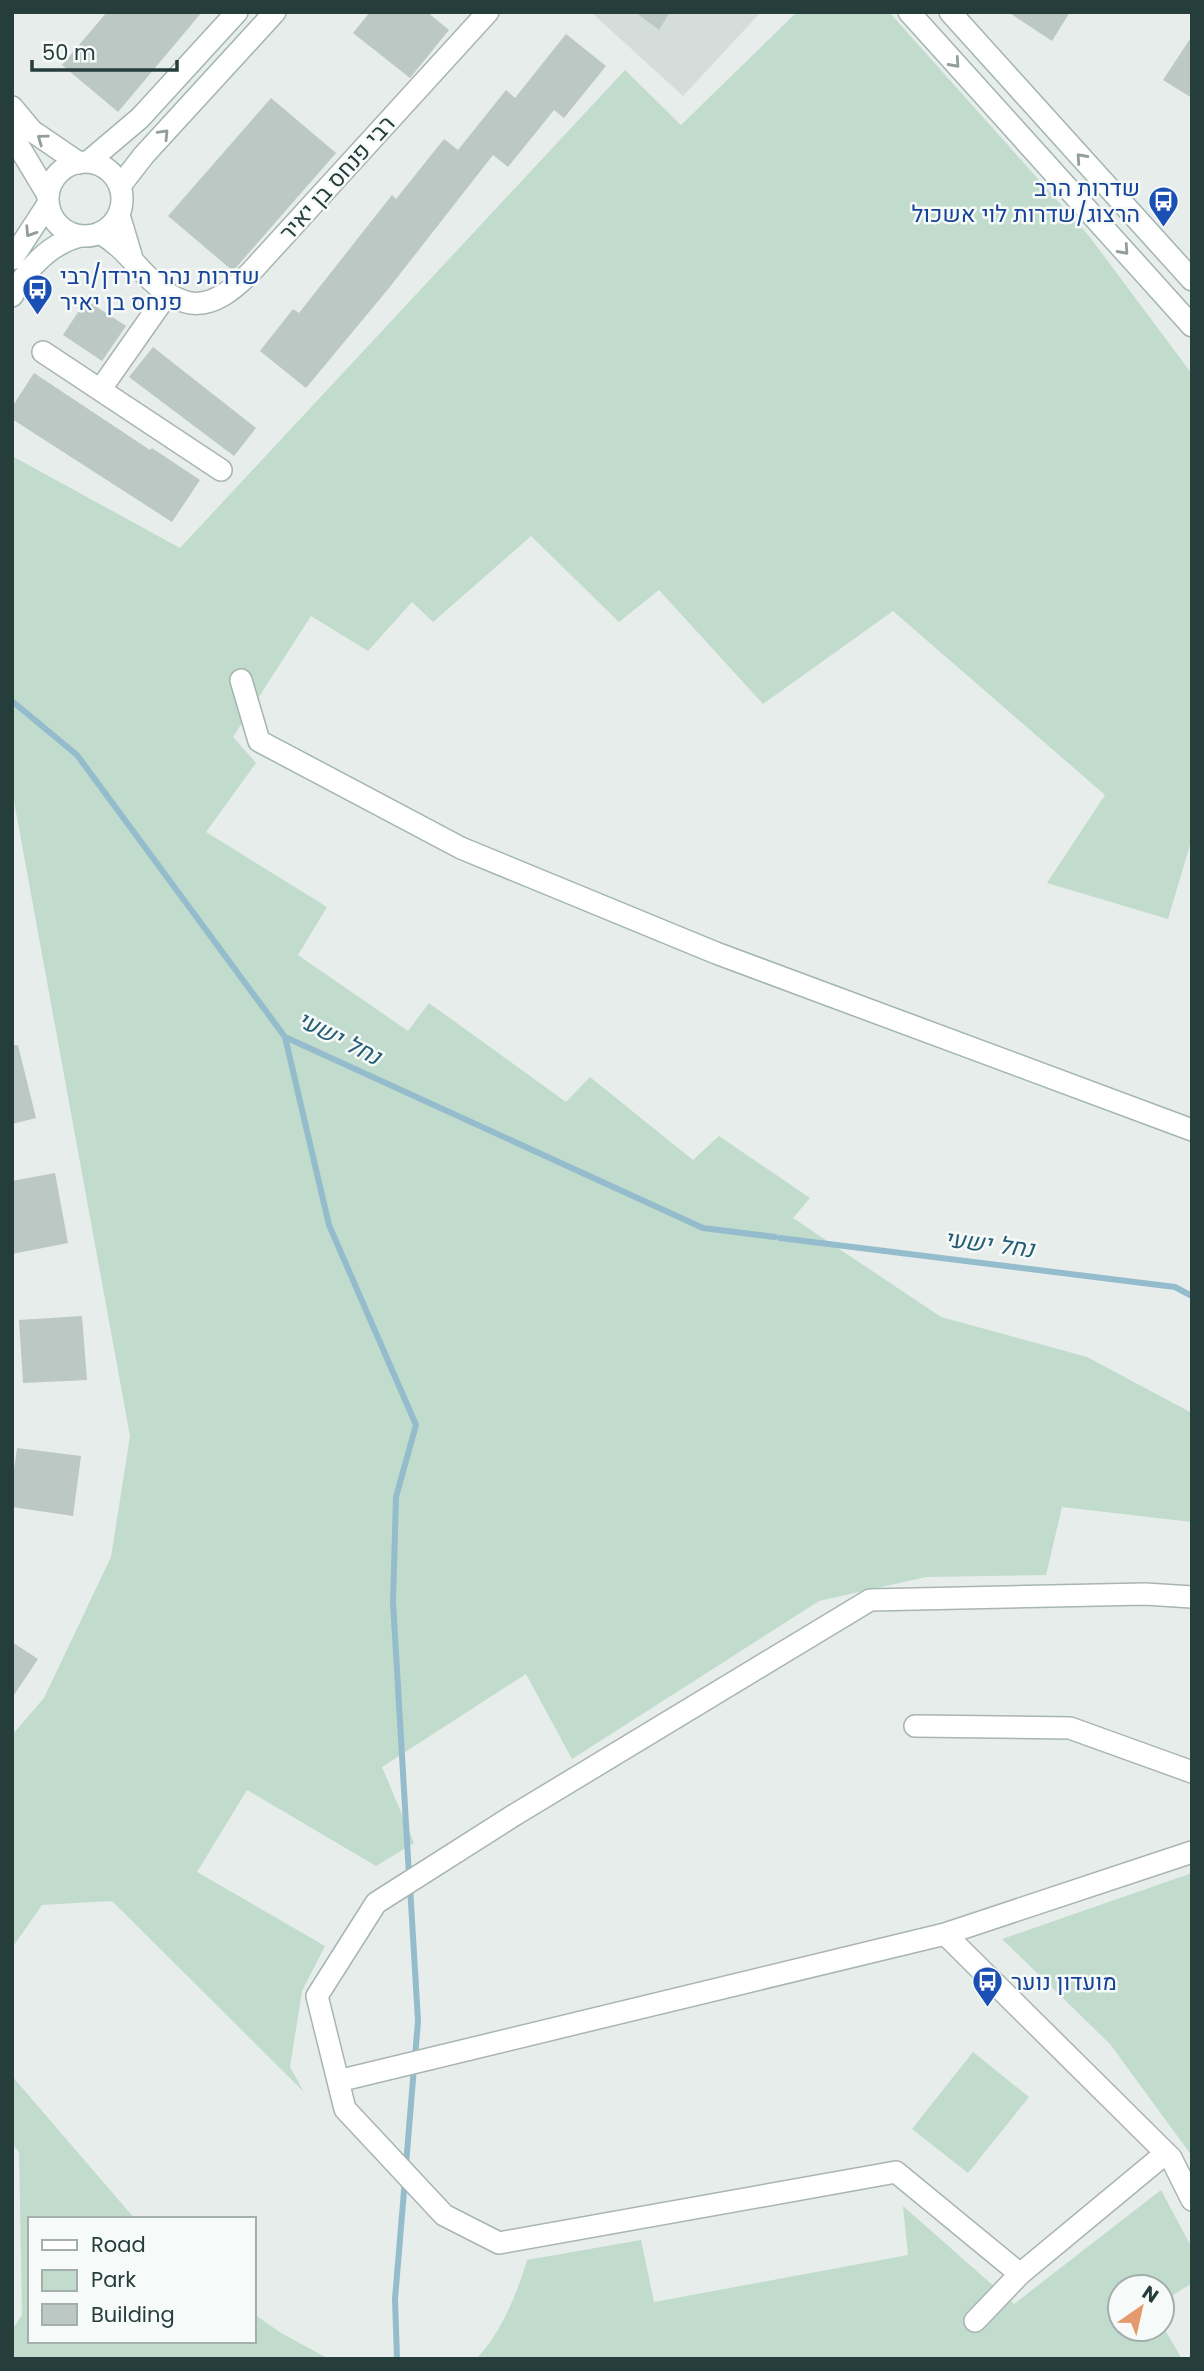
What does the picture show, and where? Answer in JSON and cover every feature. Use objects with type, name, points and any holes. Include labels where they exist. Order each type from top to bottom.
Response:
[{"type":"street","points":[[12,259],[48,200],[56,177],[62,170],[84,163],[141,118],[237,12]]},
{"type":"street","points":[[120,187],[144,155],[275,12]]},
{"type":"street","name":"רבי פנחס בן יאיר","points":[[90,235],[122,248],[168,293],[185,302],[199,305],[227,293],[239,284],[488,12]]},
{"type":"street","points":[[909,12],[1192,326]]},
{"type":"street","points":[[950,12],[1184,268],[1192,280]]},
{"type":"street","points":[[12,107],[32,131],[84,163],[108,170],[120,187],[122,206],[114,223],[90,235],[67,239],[51,250],[31,268],[12,296]]},
{"type":"street","points":[[12,135],[59,225],[90,235]]},
{"type":"street","name":"רבי פנחס בן יאיר","points":[[119,215],[127,246],[135,263]]},
{"type":"street","points":[[100,390],[168,293]]},
{"type":"street","points":[[43,352],[221,470]]},
{"type":"street","points":[[241,680],[258,741],[461,848],[716,953],[1192,1130]]},
{"type":"street","points":[[1020,2274],[896,2172],[499,2243],[444,2215],[345,2109],[317,1996],[376,1903],[516,1814],[870,1600],[1145,1594],[1192,1597]]},
{"type":"street","points":[[915,1726],[1070,1728],[1192,1772]]},
{"type":"street","points":[[338,2081],[945,1934],[1192,1852]]},
{"type":"street","points":[[945,1934],[1167,2153],[1192,2200]]},
{"type":"street","points":[[975,2321],[1020,2274],[1167,2153]]},
{"type":"shaded area","points":[[591,12],[761,12],[683,96]]},
{"type":"green space","points":[[797,12],[889,12],[1089,236],[1192,374],[1192,838],[1168,919],[1047,883],[1105,795],[893,611],[763,704],[659,590],[619,622],[531,536],[433,622],[412,602],[368,651],[311,616],[233,737],[256,763],[206,832],[327,907],[298,955],[408,1031],[429,1003],[566,1102],[590,1077],[693,1160],[719,1136],[810,1198],[793,1218],[941,1317],[1087,1357],[1190,1412],[1192,1522],[1062,1507],[1046,1575],[926,1577],[819,1601],[572,1759],[526,1674],[382,1767],[414,1843],[376,1866],[247,1790],[197,1872],[325,1946],[302,1991],[290,2067],[304,2092],[112,1901],[42,1905],[12,1948],[12,1735],[44,1698],[111,1557],[130,1436],[12,790],[12,456],[180,548],[625,70],[681,125]]},
{"type":"green space","points":[[1192,1873],[1192,2156],[1110,2044],[1002,1939]]},
{"type":"green space","points":[[973,2052],[1029,2097],[968,2173],[912,2129]]},
{"type":"green space","points":[[12,2076],[133,2217],[28,2217],[28,2343],[256,2343],[256,2315],[281,2333],[329,2359],[12,2359],[12,2330],[22,2315],[19,2152],[12,2144]]},
{"type":"green space","points":[[1161,2190],[1192,2248],[1192,2283],[1176,2293],[1176,2273],[1106,2273],[1106,2343],[1173,2343],[1182,2359],[476,2359],[507,2312],[527,2260],[641,2240],[654,2302],[908,2255],[903,2206],[1014,2304]]},
{"type":"building","points":[[107,12],[202,12],[118,112],[62,65]]},
{"type":"building","points":[[370,12],[427,12],[449,30],[410,78],[353,33]]},
{"type":"building","points":[[635,12],[670,12],[659,30]]},
{"type":"building","points":[[1008,12],[1070,12],[1052,41]]},
{"type":"building","points":[[566,34],[606,66],[564,118],[554,110],[508,167],[493,155],[389,288],[306,388],[260,351],[293,309],[299,313],[392,195],[396,199],[444,139],[458,150],[506,90],[515,98]]},
{"type":"building","points":[[1192,36],[1192,98],[1163,80]]},
{"type":"building","points":[[271,98],[336,153],[233,271],[168,216]]},
{"type":"building","points":[[86,300],[126,326],[102,361],[63,335]]},
{"type":"building","points":[[153,347],[256,428],[234,456],[129,377]]},
{"type":"building","points":[[34,373],[200,480],[172,522],[12,419],[12,407]]},
{"type":"building","points":[[12,1045],[18,1045],[36,1118],[12,1124]]},
{"type":"building","points":[[55,1173],[68,1243],[12,1254],[12,1181]]},
{"type":"building","points":[[82,1316],[87,1380],[23,1383],[19,1320]]},
{"type":"building","points":[[17,1448],[81,1456],[73,1516],[12,1507]]},
{"type":"building","points":[[12,1642],[38,1659],[12,1698]]},
{"type":"waterway","name":"נחל ישעי","points":[[12,701],[77,755],[285,1037],[703,1228],[775,1237]]},
{"type":"waterway","points":[[285,1037],[329,1225],[416,1425],[396,1497],[393,1602],[409,1875]]},
{"type":"waterway","name":"נחל ישעי","points":[[780,1238],[1175,1287],[1192,1296]]},
{"type":"waterway","points":[[410,1886],[418,2021],[415,2057]]},
{"type":"waterway","points":[[406,2165],[414,2067]]},
{"type":"waterway","points":[[397,2359],[395,2299],[405,2179]]},
{"type":"place","name":"שדרות הרב הרצוג/שדרות לוי אשכול","points":[[1163,228]]},
{"type":"place","name":"שדרות נהר הירדן/רבי פנחס בן יאיר","points":[[37,316]]},
{"type":"place","name":"מועדון נוער","points":[[988,2009]]}]
